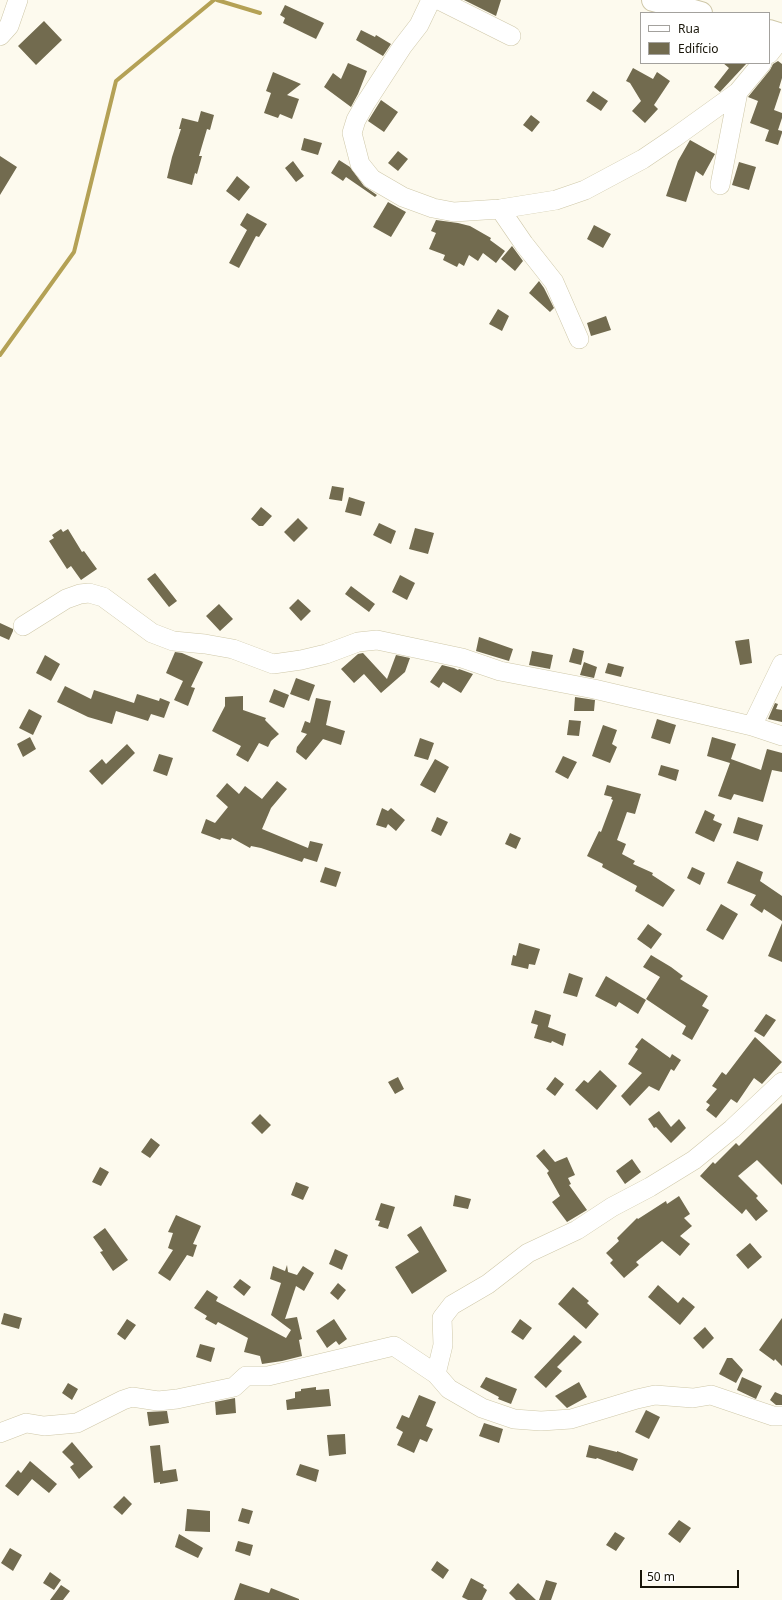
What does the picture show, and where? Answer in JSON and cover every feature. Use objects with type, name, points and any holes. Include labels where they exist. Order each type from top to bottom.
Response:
[{"type":"main road","points":[[653,0],[697,12]]},
{"type":"main road","points":[[770,31],[782,36]]},
{"type":"street","points":[[0,36],[9,26],[18,0]]},
{"type":"street","points":[[431,0],[419,25],[402,47],[365,104],[356,120],[352,133],[360,164],[372,179],[403,197],[433,208],[454,212],[500,209],[556,200],[584,190],[613,176],[674,138],[738,92],[761,64]]},
{"type":"street","points":[[439,0],[511,36]]},
{"type":"street","points":[[770,53],[782,36]]},
{"type":"street","points":[[720,186],[738,92]]},
{"type":"street","points":[[500,209],[524,244],[554,282],[579,339]]},
{"type":"street","points":[[23,626],[66,600],[80,594],[90,593],[103,597],[152,633],[173,641],[205,644],[233,649],[273,664],[326,654],[358,642],[377,640],[462,658],[500,671],[594,689],[752,726],[782,736]]},
{"type":"street","points":[[752,726],[782,664]]},
{"type":"street","points":[[436,1374],[443,1345],[442,1318],[452,1305],[488,1284],[528,1253],[577,1230],[612,1207],[650,1187],[694,1160],[732,1129],[782,1082]]},
{"type":"street","points":[[0,1433],[26,1423],[44,1426],[77,1423],[132,1397],[158,1400],[177,1399],[234,1387],[246,1376],[268,1376],[394,1346],[436,1374],[449,1389],[482,1408],[514,1419],[541,1421],[571,1419],[655,1395],[693,1398],[711,1395],[773,1416],[782,1416]]},
{"type":"building","points":[[464,0],[501,0],[496,16]]},
{"type":"building","points":[[285,5],[324,23],[316,39],[283,23],[285,18],[280,15]]},
{"type":"building","points":[[44,21],[62,40],[36,65],[18,46]]},
{"type":"building","points":[[361,30],[375,37],[376,35],[391,44],[383,56],[356,40]]},
{"type":"building","points":[[778,61],[782,64],[782,78],[779,88],[781,89],[774,110],[782,113],[778,130],[782,131],[782,133],[778,145],[765,141],[769,130],[750,123],[758,101],[748,97],[770,70],[773,64]]},
{"type":"building","points":[[348,63],[367,71],[351,107],[324,87],[333,73],[341,79]]},
{"type":"building","points":[[724,64],[746,64],[720,92],[714,87],[729,68]]},
{"type":"building","points":[[633,68],[653,79],[657,72],[670,81],[654,105],[658,109],[645,123],[632,111],[641,101],[630,83],[626,81]]},
{"type":"building","points":[[273,72],[301,84],[287,95],[299,99],[292,119],[280,114],[278,118],[264,113],[271,93],[266,91]]},
{"type":"building","points":[[593,91],[608,101],[601,111],[586,101]]},
{"type":"building","points":[[381,100],[398,112],[384,132],[368,121]]},
{"type":"building","points":[[201,111],[214,115],[210,130],[207,129],[199,156],[202,156],[192,185],[167,178],[181,129],[179,129],[182,118],[198,122]]},
{"type":"building","points":[[531,115],[540,122],[532,132],[523,125]]},
{"type":"building","points":[[304,138],[322,143],[318,155],[301,150]]},
{"type":"building","points":[[690,140],[715,154],[703,176],[696,171],[686,202],[666,196],[678,161]]},
{"type":"building","points":[[398,151],[408,159],[398,171],[388,163]]},
{"type":"building","points":[[0,156],[17,167],[0,195]]},
{"type":"building","points":[[339,160],[350,167],[364,186],[377,195],[375,197],[346,177],[343,181],[331,173]]},
{"type":"building","points":[[293,161],[304,176],[296,182],[285,168]]},
{"type":"building","points":[[739,162],[756,167],[749,190],[732,185]]},
{"type":"building","points":[[237,176],[250,187],[239,201],[226,191]]},
{"type":"building","points":[[388,202],[406,212],[391,237],[373,227]]},
{"type":"building","points":[[247,213],[267,224],[259,237],[256,236],[239,268],[229,263],[247,230],[240,225]]},
{"type":"building","points":[[436,220],[470,226],[491,238],[490,240],[505,251],[496,263],[483,253],[478,261],[469,255],[464,266],[459,263],[457,267],[443,260],[445,255],[429,249],[436,233],[431,231]]},
{"type":"building","points":[[594,225],[611,234],[603,248],[587,239]]},
{"type":"building","points":[[512,246],[523,261],[515,271],[501,259]]},
{"type":"building","points":[[539,281],[554,308],[550,312],[529,293]]},
{"type":"building","points":[[498,309],[509,316],[502,331],[489,324]]},
{"type":"building","points":[[606,316],[611,330],[591,336],[587,323]]},
{"type":"building","points":[[332,486],[344,488],[342,501],[329,499]]},
{"type":"building","points":[[349,497],[365,502],[361,516],[345,512]]},
{"type":"building","points":[[261,507],[272,516],[263,526],[259,526],[251,519]]},
{"type":"building","points":[[298,518],[308,528],[294,542],[284,532]]},
{"type":"building","points":[[379,523],[396,531],[391,544],[373,535]]},
{"type":"building","points":[[415,528],[434,533],[428,554],[409,549]]},
{"type":"building","points":[[61,529],[63,532],[68,529],[82,552],[84,551],[97,569],[81,580],[71,566],[67,569],[49,541],[54,538],[52,535]]},
{"type":"building","points":[[155,573],[177,601],[169,607],[147,579]]},
{"type":"building","points":[[400,575],[415,583],[407,600],[392,592]]},
{"type":"building","points":[[351,586],[375,604],[369,612],[345,594]]},
{"type":"building","points":[[298,599],[311,611],[301,621],[289,608]]},
{"type":"building","points":[[219,604],[233,619],[220,631],[206,616]]},
{"type":"building","points":[[0,623],[13,629],[9,640],[0,636]]},
{"type":"building","points":[[479,637],[513,649],[509,661],[476,651]]},
{"type":"building","points":[[749,639],[752,663],[740,665],[735,641]]},
{"type":"building","points":[[573,648],[584,651],[581,665],[569,662]]},
{"type":"building","points":[[532,651],[553,655],[550,669],[529,665]]},
{"type":"building","points":[[175,652],[182,653],[203,662],[191,687],[195,688],[188,706],[174,700],[183,681],[166,673]]},
{"type":"building","points":[[363,653],[387,679],[396,655],[410,658],[405,672],[381,693],[364,674],[354,683],[341,669],[358,654]]},
{"type":"building","points":[[45,655],[60,664],[51,681],[36,673]]},
{"type":"building","points":[[584,662],[597,667],[594,678],[580,675]]},
{"type":"building","points":[[608,663],[624,667],[621,677],[605,673]]},
{"type":"building","points":[[442,665],[473,674],[461,693],[443,682],[439,688],[430,682]]},
{"type":"building","points":[[296,678],[315,685],[309,701],[290,694]]},
{"type":"building","points":[[65,686],[91,699],[94,690],[134,703],[137,694],[159,701],[160,698],[170,702],[164,718],[151,714],[148,721],[116,711],[112,724],[88,717],[57,702]]},
{"type":"building","points":[[274,689],[289,695],[284,708],[269,702]]},
{"type":"building","points":[[243,696],[243,710],[266,718],[265,720],[279,734],[271,741],[268,747],[259,743],[248,762],[236,755],[241,746],[212,731],[225,706],[225,697]]},
{"type":"building","points":[[575,697],[595,700],[594,711],[574,711]]},
{"type":"building","points":[[316,698],[331,701],[326,725],[345,731],[341,745],[323,739],[306,760],[296,752],[297,747],[307,734],[301,732],[305,721],[310,723]]},
{"type":"building","points":[[775,703],[778,704],[776,709],[782,710],[782,722],[768,719]]},
{"type":"building","points":[[29,709],[42,716],[33,735],[19,728]]},
{"type":"building","points":[[657,719],[676,725],[670,744],[651,738]]},
{"type":"building","points":[[569,720],[581,721],[579,736],[567,735]]},
{"type":"building","points":[[603,725],[617,730],[612,744],[617,747],[610,763],[592,756]]},
{"type":"building","points":[[30,737],[36,749],[23,757],[17,744]]},
{"type":"building","points":[[712,737],[736,744],[731,759],[761,770],[767,749],[782,753],[782,772],[772,770],[763,802],[734,794],[731,800],[718,796],[730,763],[707,756]]},
{"type":"building","points":[[420,738],[434,743],[428,760],[414,756]]},
{"type":"building","points":[[127,744],[135,753],[102,785],[89,771],[102,759],[106,764]]},
{"type":"building","points":[[159,754],[173,758],[167,776],[153,771]]},
{"type":"building","points":[[563,756],[577,762],[568,779],[555,772]]},
{"type":"building","points":[[435,759],[449,767],[435,793],[420,785]]},
{"type":"building","points":[[661,765],[679,770],[676,781],[658,775]]},
{"type":"building","points":[[277,781],[287,789],[271,808],[262,829],[308,848],[310,841],[323,844],[317,862],[304,858],[302,862],[261,848],[251,846],[250,848],[232,838],[231,840],[221,838],[220,840],[201,833],[206,819],[215,823],[228,807],[216,796],[227,783],[239,794],[245,786],[262,799]]},
{"type":"building","points":[[607,785],[641,794],[635,814],[627,812],[617,840],[626,844],[622,854],[635,861],[633,864],[653,873],[652,875],[675,890],[663,907],[635,891],[637,886],[602,867],[603,864],[587,856],[599,831],[601,832],[613,800],[611,799],[612,797],[604,795]]},
{"type":"building","points":[[382,808],[388,811],[391,808],[405,820],[396,831],[388,824],[386,828],[376,825]]},
{"type":"building","points":[[705,810],[715,815],[713,820],[722,824],[714,842],[695,833]]},
{"type":"building","points":[[437,817],[448,822],[441,836],[431,831]]},
{"type":"building","points":[[738,817],[763,825],[758,841],[733,833]]},
{"type":"building","points":[[510,833],[521,838],[516,849],[505,844]]},
{"type":"building","points":[[737,861],[763,872],[760,881],[782,896],[782,921],[764,909],[762,913],[750,905],[756,895],[727,883]]},
{"type":"building","points":[[325,867],[341,872],[336,887],[320,882]]},
{"type":"building","points":[[692,867],[705,873],[700,885],[687,878]]},
{"type":"building","points":[[721,904],[738,914],[723,940],[706,930]]},
{"type":"building","points":[[782,923],[782,962],[768,956]]},
{"type":"building","points":[[648,924],[662,934],[651,949],[637,939]]},
{"type":"building","points":[[519,943],[540,949],[535,965],[529,964],[528,969],[511,965],[513,955],[516,956]]},
{"type":"building","points":[[651,955],[683,976],[680,979],[708,996],[702,1006],[709,1010],[692,1040],[682,1034],[686,1026],[646,999],[660,977],[643,967]]},
{"type":"building","points":[[569,973],[583,978],[577,997],[563,993]]},
{"type":"building","points":[[606,976],[646,1000],[638,1014],[619,1002],[616,1007],[595,996]]},
{"type":"building","points":[[535,1010],[551,1015],[548,1027],[566,1034],[563,1046],[552,1041],[551,1043],[534,1038],[538,1025],[531,1023]]},
{"type":"building","points":[[766,1014],[776,1020],[764,1037],[754,1031]]},
{"type":"building","points":[[755,1037],[782,1062],[762,1084],[754,1078],[737,1103],[731,1099],[716,1118],[706,1110],[710,1105],[706,1102],[717,1089],[712,1086],[722,1072],[726,1075]]},
{"type":"building","points":[[642,1038],[670,1058],[672,1054],[681,1060],[674,1071],[671,1069],[659,1091],[649,1086],[630,1106],[621,1096],[642,1073],[628,1064],[638,1049],[635,1047]]},
{"type":"building","points":[[600,1070],[617,1086],[597,1110],[575,1090],[584,1080],[588,1083]]},
{"type":"building","points":[[398,1077],[404,1089],[395,1094],[388,1082]]},
{"type":"building","points":[[555,1077],[564,1084],[555,1096],[546,1089]]},
{"type":"building","points":[[782,1103],[782,1185],[757,1160],[738,1176],[758,1196],[756,1198],[768,1211],[756,1221],[746,1209],[742,1214],[700,1176],[713,1162],[715,1164],[736,1143],[739,1146]]},
{"type":"building","points":[[659,1111],[671,1127],[679,1119],[686,1128],[671,1143],[656,1127],[654,1128],[648,1119]]},
{"type":"building","points":[[260,1114],[271,1125],[262,1134],[251,1123]]},
{"type":"building","points":[[151,1138],[160,1145],[150,1158],[141,1152]]},
{"type":"building","points":[[544,1149],[555,1162],[567,1157],[575,1175],[568,1178],[571,1184],[569,1185],[587,1210],[567,1222],[552,1202],[560,1196],[547,1173],[549,1171],[536,1156]]},
{"type":"building","points":[[632,1159],[641,1172],[625,1184],[616,1171]]},
{"type":"building","points":[[100,1167],[109,1172],[101,1186],[92,1182]]},
{"type":"building","points":[[296,1182],[309,1187],[303,1200],[291,1195]]},
{"type":"building","points":[[455,1195],[471,1199],[468,1209],[453,1206]]},
{"type":"building","points":[[679,1196],[690,1214],[684,1218],[692,1226],[680,1236],[690,1244],[680,1256],[662,1241],[636,1262],[639,1265],[624,1278],[610,1263],[613,1260],[606,1253],[619,1241],[617,1238],[637,1218],[638,1219],[666,1201],[667,1204]]},
{"type":"building","points":[[381,1203],[395,1207],[388,1229],[378,1226],[380,1221],[375,1220]]},
{"type":"building","points":[[176,1215],[201,1226],[193,1244],[197,1245],[193,1257],[187,1255],[170,1281],[158,1273],[173,1250],[168,1248],[173,1233],[168,1232]]},
{"type":"building","points":[[421,1226],[447,1271],[412,1294],[395,1267],[419,1252],[407,1235]]},
{"type":"building","points":[[105,1228],[128,1260],[113,1271],[100,1252],[103,1251],[93,1237]]},
{"type":"building","points":[[750,1243],[762,1257],[748,1269],[736,1255]]},
{"type":"building","points":[[335,1249],[348,1255],[342,1270],[329,1264]]},
{"type":"building","points":[[287,1265],[288,1272],[297,1275],[303,1266],[314,1273],[304,1291],[296,1286],[285,1319],[297,1317],[302,1339],[299,1340],[302,1356],[262,1364],[260,1356],[244,1352],[248,1338],[218,1322],[216,1325],[205,1319],[207,1316],[194,1308],[207,1290],[218,1297],[216,1301],[286,1338],[291,1330],[271,1315],[281,1283],[270,1279],[273,1266],[285,1271]]},
{"type":"building","points":[[240,1279],[251,1287],[244,1296],[233,1287]]},
{"type":"building","points":[[338,1283],[346,1290],[338,1300],[330,1293]]},
{"type":"building","points":[[658,1285],[678,1303],[683,1297],[695,1307],[680,1325],[648,1297]]},
{"type":"building","points":[[573,1287],[589,1301],[587,1303],[599,1314],[586,1329],[558,1304]]},
{"type":"building","points":[[4,1313],[22,1318],[19,1329],[1,1324]]},
{"type":"building","points":[[782,1318],[782,1366],[775,1359],[774,1361],[759,1350]]},
{"type":"building","points":[[127,1319],[136,1325],[125,1340],[117,1334]]},
{"type":"building","points":[[334,1319],[347,1339],[339,1345],[336,1341],[327,1348],[316,1331]]},
{"type":"building","points":[[520,1319],[532,1328],[523,1340],[511,1332]]},
{"type":"building","points":[[705,1327],[714,1338],[703,1349],[693,1338]]},
{"type":"building","points":[[574,1335],[582,1342],[557,1367],[562,1371],[546,1388],[534,1377]]},
{"type":"building","points":[[200,1344],[215,1348],[211,1362],[196,1357]]},
{"type":"building","points":[[727,1358],[732,1358],[743,1370],[736,1383],[719,1374]]},
{"type":"building","points":[[486,1377],[517,1389],[511,1404],[498,1399],[499,1397],[480,1387]]},
{"type":"building","points":[[742,1377],[762,1386],[756,1399],[737,1390]]},
{"type":"building","points":[[579,1382],[587,1397],[567,1408],[555,1396]]},
{"type":"building","points":[[68,1383],[78,1389],[72,1400],[62,1393]]},
{"type":"building","points":[[316,1387],[316,1390],[329,1389],[331,1406],[287,1410],[286,1400],[295,1398],[295,1392],[301,1391],[301,1389]]},
{"type":"building","points":[[775,1392],[782,1395],[782,1405],[776,1405],[770,1400]]},
{"type":"building","points":[[419,1395],[436,1402],[426,1426],[433,1429],[427,1442],[420,1439],[414,1453],[397,1445],[403,1432],[396,1428],[402,1415],[409,1418]]},
{"type":"building","points":[[235,1398],[236,1413],[216,1415],[215,1402]]},
{"type":"building","points":[[646,1410],[660,1417],[649,1439],[635,1432]]},
{"type":"building","points":[[167,1411],[169,1423],[149,1426],[147,1412]]},
{"type":"building","points":[[484,1423],[503,1429],[499,1443],[479,1436]]},
{"type":"building","points":[[345,1434],[346,1454],[329,1456],[327,1435]]},
{"type":"building","points":[[72,1442],[93,1467],[79,1479],[70,1467],[74,1464],[62,1452]]},
{"type":"building","points":[[160,1445],[163,1471],[176,1469],[178,1481],[160,1484],[160,1482],[154,1483],[150,1446]]},
{"type":"building","points":[[589,1445],[617,1451],[638,1459],[633,1471],[597,1458],[586,1457]]},
{"type":"building","points":[[30,1461],[57,1484],[49,1493],[32,1479],[18,1496],[5,1486],[18,1470],[21,1473]]},
{"type":"building","points":[[300,1464],[319,1470],[316,1482],[296,1475]]},
{"type":"building","points":[[124,1496],[132,1504],[122,1515],[113,1507]]},
{"type":"building","points":[[242,1508],[253,1511],[249,1524],[238,1521]]},
{"type":"building","points":[[187,1509],[210,1511],[210,1532],[185,1531]]},
{"type":"building","points":[[679,1520],[691,1528],[680,1543],[668,1534]]},
{"type":"building","points":[[615,1532],[625,1538],[616,1551],[606,1545]]},
{"type":"building","points":[[179,1534],[203,1548],[198,1558],[175,1547]]},
{"type":"building","points":[[238,1541],[253,1545],[250,1556],[235,1551]]},
{"type":"building","points":[[10,1548],[22,1555],[13,1571],[1,1563]]},
{"type":"building","points":[[437,1561],[449,1570],[443,1579],[431,1570]]},
{"type":"building","points":[[50,1572],[61,1580],[54,1590],[43,1583]]},
{"type":"building","points":[[471,1578],[484,1585],[483,1587],[487,1590],[482,1600],[468,1600],[462,1597]]},
{"type":"building","points":[[546,1580],[557,1583],[551,1600],[539,1600]]},
{"type":"building","points":[[240,1583],[269,1593],[271,1588],[299,1600],[234,1600]]},
{"type":"building","points":[[518,1583],[536,1600],[516,1600],[509,1593]]},
{"type":"building","points":[[61,1585],[70,1591],[63,1600],[50,1600]]},
{"type":"waterway","points":[[0,355],[74,252],[116,81],[214,0]]},
{"type":"waterway","points":[[217,0],[260,13]]}]
